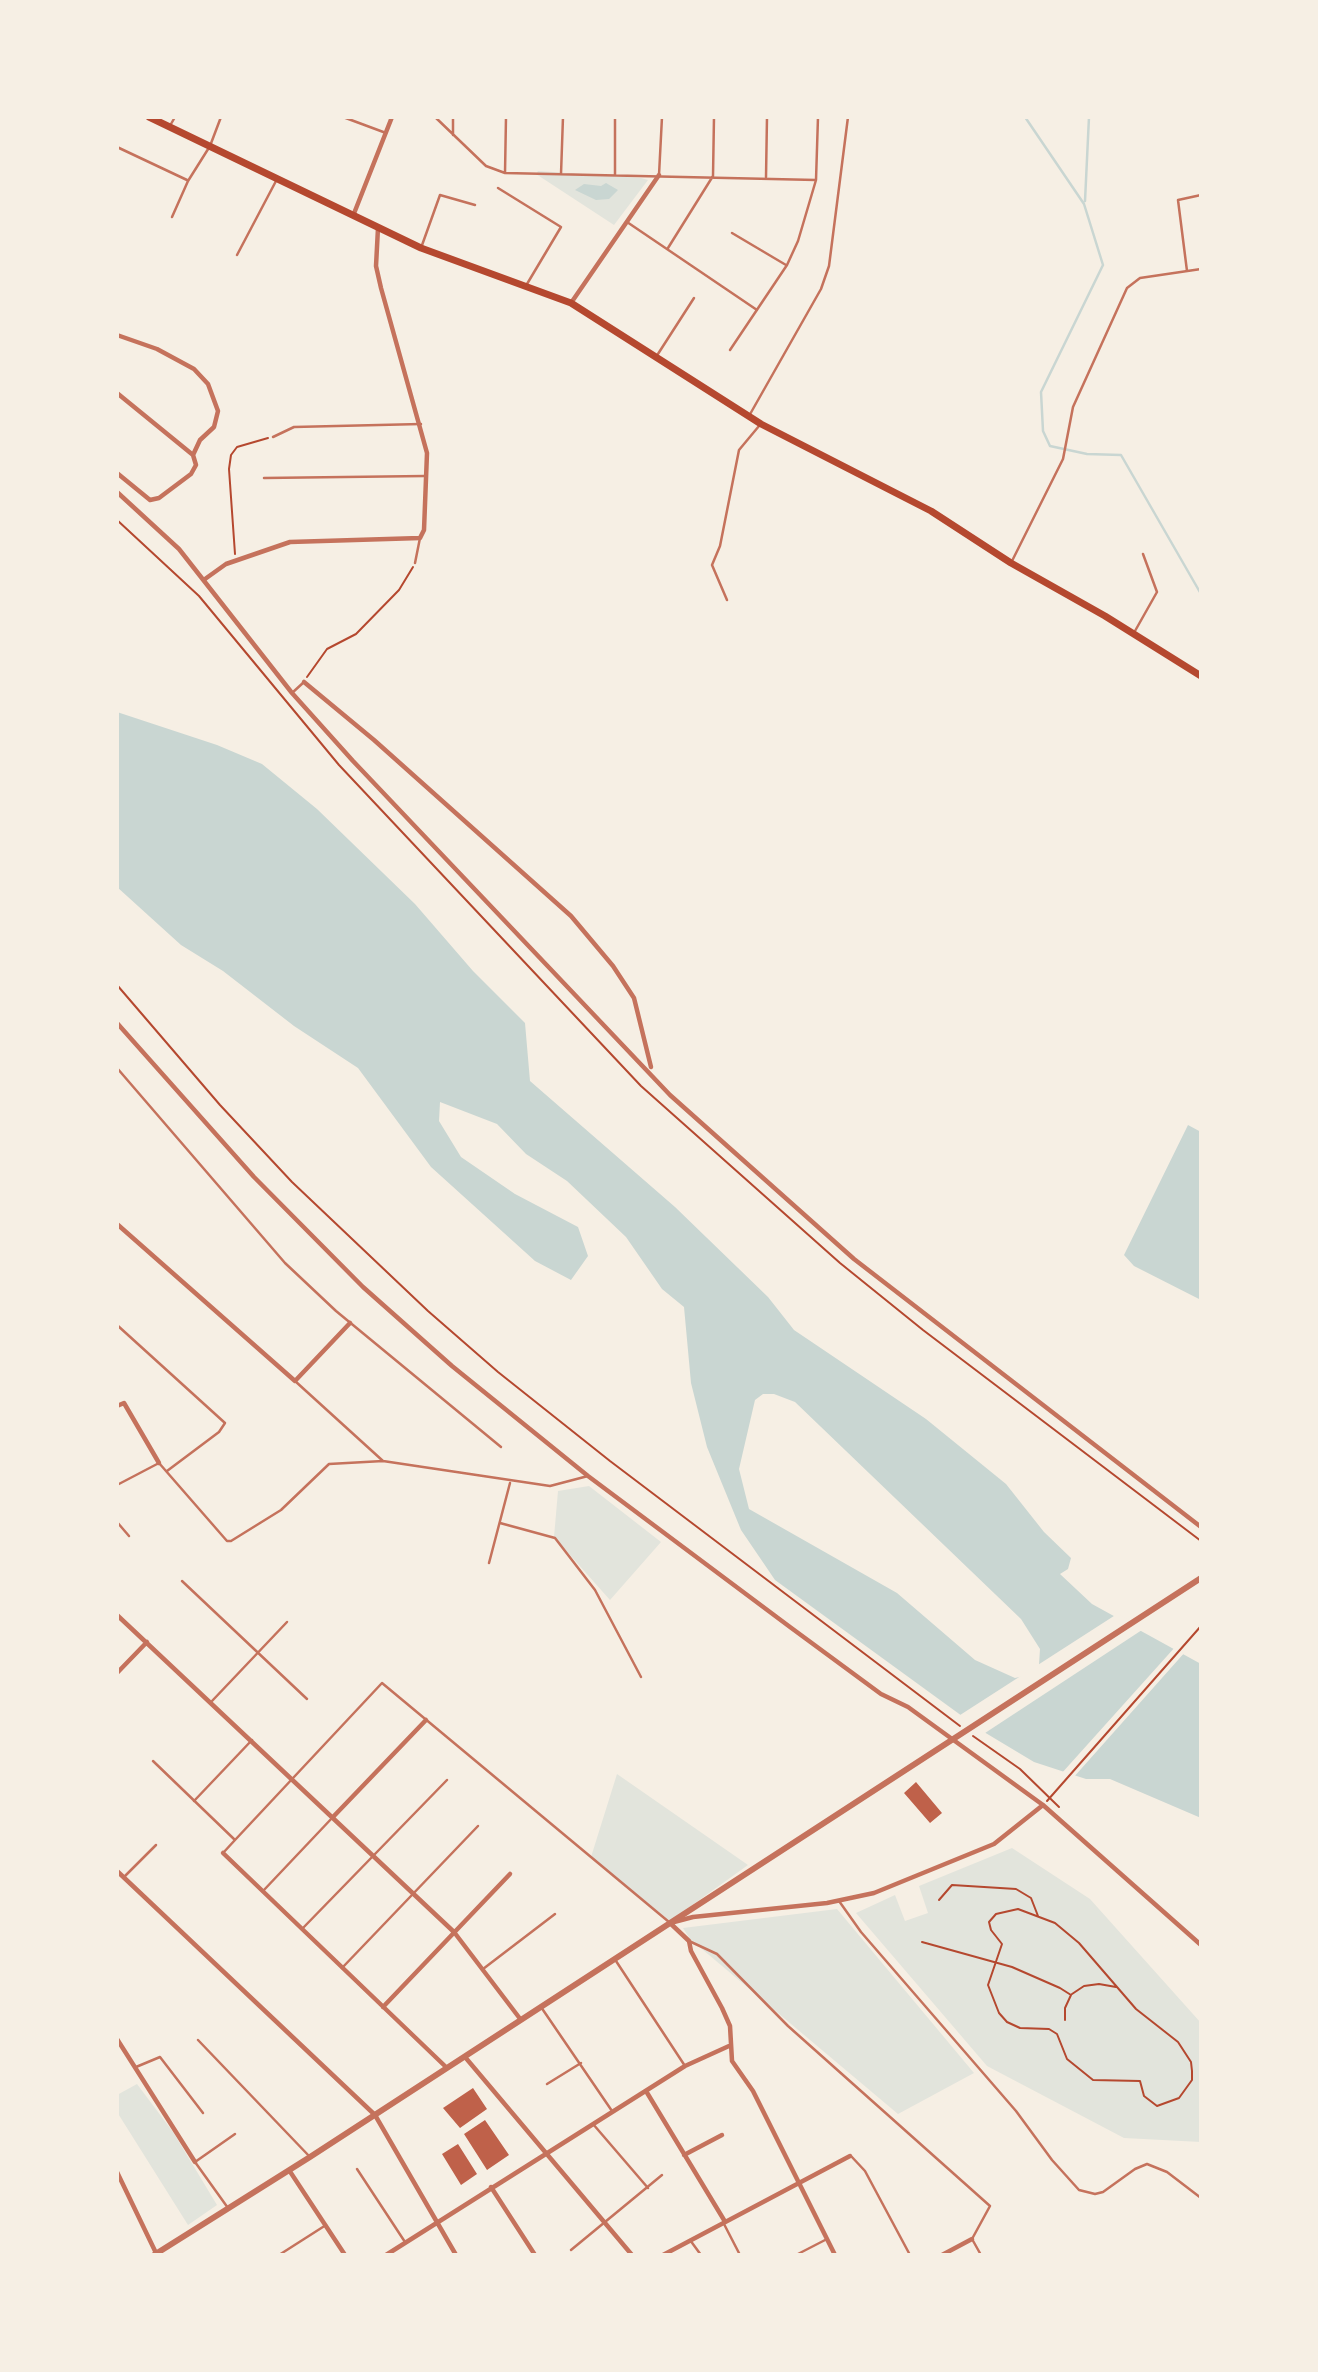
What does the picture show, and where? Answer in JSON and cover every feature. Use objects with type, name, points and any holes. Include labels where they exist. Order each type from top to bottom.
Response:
[{"type":"main road","points":[[149,117],[421,248],[571,303],[761,424],[931,511],[1011,563],[1201,676]]},
{"type":"street","points":[[354,216],[393,117]]},
{"type":"street","points":[[571,303],[659,175]]},
{"type":"street","points":[[205,579],[226,564],[290,542],[420,538],[426,522],[428,476],[421,424],[376,266],[378,228]]},
{"type":"street","points":[[117,335],[157,349],[201,376],[217,404],[214,427],[200,440],[193,455]]},
{"type":"street","points":[[117,393],[193,455],[196,465],[188,478],[159,498],[150,500],[117,473]]},
{"type":"street","points":[[117,492],[179,548],[292,693],[408,820],[670,1095],[854,1259],[1201,1527]]},
{"type":"street","points":[[304,682],[374,740],[571,916],[613,966],[634,998],[650,1067]]},
{"type":"street","points":[[117,1023],[254,1177],[363,1287],[452,1366],[588,1476],[881,1694],[908,1707],[1043,1805],[1201,1945]]},
{"type":"street","points":[[117,1224],[295,1381],[350,1323]]},
{"type":"street","points":[[117,1406],[124,1403],[159,1463]]},
{"type":"street","points":[[117,2172],[155,2254],[465,2057],[949,1739],[1201,1578]]},
{"type":"street","points":[[117,1615],[454,1933],[521,2020]]},
{"type":"street","points":[[117,1673],[147,1642]]},
{"type":"street","points":[[332,1817],[426,1720]]},
{"type":"street","points":[[670,1923],[693,1917],[839,1901],[874,1893],[972,1855],[1007,1835],[1043,1805]]},
{"type":"street","points":[[223,1853],[447,2068]]},
{"type":"street","points":[[117,1871],[374,2115],[456,2255]]},
{"type":"street","points":[[383,2007],[510,1874]]},
{"type":"street","points":[[670,1923],[689,1941],[691,1951],[730,2026],[729,2046],[732,2061],[752,2091],[835,2255]]},
{"type":"street","points":[[118,2043],[195,2162]]},
{"type":"street","points":[[386,2255],[685,2066],[729,2046]]},
{"type":"street","points":[[465,2057],[632,2255]]},
{"type":"street","points":[[646,2091],[724,2220]]},
{"type":"street","points":[[684,2155],[722,2135]]},
{"type":"street","points":[[663,2255],[724,2220],[850,2156]]},
{"type":"street","points":[[289,2170],[345,2255]]},
{"type":"street","points":[[491,2187],[535,2255]]},
{"type":"street","points":[[942,2255],[972,2239]]},
{"type":"lane","points":[[170,127],[175,117]]},
{"type":"lane","points":[[172,217],[188,181],[210,146],[221,117]]},
{"type":"lane","points":[[343,117],[386,133]]},
{"type":"lane","points":[[435,117],[486,166],[505,173],[816,180]]},
{"type":"lane","points":[[453,117],[453,135]]},
{"type":"lane","points":[[505,173],[506,117]]},
{"type":"lane","points":[[561,174],[562,117]]},
{"type":"lane","points":[[615,117],[615,175]]},
{"type":"lane","points":[[659,175],[662,117]]},
{"type":"lane","points":[[667,249],[713,176],[714,117]]},
{"type":"lane","points":[[766,178],[767,117]]},
{"type":"lane","points":[[730,350],[787,265],[798,241],[816,180],[818,117]]},
{"type":"lane","points":[[749,416],[821,289],[830,266],[848,117]]},
{"type":"lane","points":[[117,147],[188,181]]},
{"type":"lane","points":[[237,255],[277,180]]},
{"type":"lane","points":[[498,188],[561,227],[527,285]]},
{"type":"lane","points":[[421,248],[440,195],[475,205]]},
{"type":"lane","points":[[1187,271],[1178,200],[1201,195]]},
{"type":"lane","points":[[627,222],[757,310]]},
{"type":"lane","points":[[732,233],[787,265]]},
{"type":"lane","points":[[1011,563],[1063,459],[1073,407],[1106,329],[1131,282],[1201,269]]},
{"type":"lane","points":[[655,358],[694,298]]},
{"type":"lane","points":[[273,437],[294,427],[421,424]]},
{"type":"lane","points":[[727,600],[712,565],[737,468],[737,458],[761,424]]},
{"type":"lane","points":[[264,478],[428,476]]},
{"type":"lane","points":[[415,563],[420,538]]},
{"type":"lane","points":[[1133,634],[1157,592],[1143,554]]},
{"type":"lane","points":[[292,693],[304,682]]},
{"type":"lane","points":[[117,1068],[276,1253],[350,1323],[501,1447]]},
{"type":"lane","points":[[117,1325],[225,1423],[219,1432],[167,1471]]},
{"type":"lane","points":[[295,1381],[383,1461]]},
{"type":"lane","points":[[117,1485],[159,1463],[227,1541],[231,1541],[281,1510],[329,1464],[383,1461],[510,1483],[550,1486],[588,1476]]},
{"type":"lane","points":[[489,1563],[510,1483]]},
{"type":"lane","points":[[117,1522],[129,1536]]},
{"type":"lane","points":[[500,1523],[555,1538],[595,1590],[641,1677]]},
{"type":"lane","points":[[182,1581],[307,1699]]},
{"type":"lane","points":[[212,1702],[286,1622]]},
{"type":"lane","points":[[223,1853],[382,1683],[670,1923]]},
{"type":"lane","points":[[194,1801],[252,1740]]},
{"type":"lane","points":[[153,1762],[235,1840]]},
{"type":"lane","points":[[302,1929],[447,1780]]},
{"type":"lane","points":[[263,1891],[332,1817]]},
{"type":"lane","points":[[342,1968],[478,1826]]},
{"type":"lane","points":[[124,1877],[156,1845]]},
{"type":"lane","points":[[839,1901],[861,1932],[1016,2111],[1052,2160],[1079,2190],[1095,2194],[1103,2192],[1135,2169],[1147,2164],[1167,2172],[1201,2198]]},
{"type":"lane","points":[[483,1969],[555,1914]]},
{"type":"lane","points":[[689,1941],[717,1954],[788,2026],[990,2206],[972,2239],[981,2255]]},
{"type":"lane","points":[[614,1959],[685,2066]]},
{"type":"lane","points":[[541,2007],[612,2111]]},
{"type":"lane","points":[[198,2040],[310,2157]]},
{"type":"lane","points":[[136,2067],[160,2057],[203,2113]]},
{"type":"lane","points":[[547,2084],[581,2063]]},
{"type":"lane","points":[[593,2124],[648,2188]]},
{"type":"lane","points":[[228,2208],[195,2162],[235,2134]]},
{"type":"lane","points":[[850,2156],[865,2171],[909,2255]]},
{"type":"lane","points":[[357,2169],[405,2242]]},
{"type":"lane","points":[[571,2250],[606,2224],[662,2175]]},
{"type":"lane","points":[[724,2220],[740,2255]]},
{"type":"lane","points":[[279,2255],[326,2225]]},
{"type":"lane","points":[[796,2255],[827,2239]]},
{"type":"lane","points":[[690,2240],[701,2255]]},
{"type":"path","points":[[236,562],[229,469],[232,455],[237,447],[273,437]]},
{"type":"path","points":[[304,682],[327,649],[356,634],[399,590],[415,563]]},
{"type":"path","points":[[117,985],[220,1105],[292,1182],[428,1311],[498,1372],[610,1461],[962,1728]]},
{"type":"path","points":[[1043,1805],[1201,1626]]},
{"type":"path","points":[[974,1736],[1020,1769],[1059,1807]]},
{"type":"path","points":[[939,1900],[952,1885],[1016,1889],[1031,1898],[1038,1916]]},
{"type":"path","points":[[1018,1909],[1055,1923],[1079,1943],[1136,2009],[1178,2042],[1191,2062],[1192,2080],[1185,2092],[1171,2103],[1157,2106],[1144,2096],[1140,2081],[1093,2080],[1067,2059],[1057,2034],[1049,2029],[1020,2028],[1007,2022],[993,2003],[988,1984],[996,1965],[1002,1944],[991,1930],[989,1922],[996,1914],[1018,1909]]},
{"type":"path","points":[[922,1942],[996,1965],[1012,1967],[1071,1995]]},
{"type":"path","points":[[1065,2020],[1065,2008],[1071,1995],[1084,1986],[1099,1984],[1117,1987]]},
{"type":"shaded area","points":[[538,171],[648,180],[614,225],[536,174]]},
{"type":"shaded area","points":[[606,183],[618,190],[609,199],[596,200],[575,190],[584,184],[601,186]]},
{"type":"shaded area","points":[[117,712],[217,745],[262,764],[317,809],[415,904],[473,971],[525,1023],[530,1081],[675,1207],[768,1297],[794,1330],[926,1419],[1006,1484],[1044,1532],[1071,1558],[1068,1569],[1060,1574],[1092,1604],[1201,1664],[1201,1818],[1110,1779],[1086,1779],[1034,1762],[984,1732],[775,1580],[741,1530],[707,1447],[691,1383],[684,1307],[662,1289],[626,1237],[567,1181],[526,1154],[497,1124],[440,1102],[439,1121],[461,1157],[515,1194],[578,1227],[588,1256],[571,1280],[535,1261],[431,1167],[358,1068],[294,1026],[223,971],[181,945],[117,887]],"holes":[[[763,1394],[774,1394],[795,1402],[1021,1619],[1040,1649],[1039,1665],[1033,1674],[1015,1678],[975,1660],[897,1593],[749,1509],[739,1469],[755,1400]]]},
{"type":"shaded area","points":[[1188,1125],[1201,1132],[1201,1300],[1134,1266],[1124,1255]]},
{"type":"shaded area","points":[[589,1486],[661,1542],[610,1600],[554,1537],[558,1491]]},
{"type":"shaded area","points":[[617,1774],[748,1865],[670,1921],[591,1857]]},
{"type":"shaded area","points":[[1012,1848],[1090,1899],[1201,2023],[1201,2142],[1124,2138],[987,2066],[856,1913],[895,1895],[905,1921],[928,1913],[919,1886]]},
{"type":"shaded area","points":[[837,1909],[974,2073],[898,2114],[690,1939],[683,1928]]},
{"type":"shaded area","points":[[137,2084],[173,2132],[217,2205],[188,2225],[117,2112],[117,2095]]},
{"type":"pier","points":[[1117,1614],[1145,1628],[982,1735],[957,1717]]},
{"type":"pier","points":[[1176,1646],[1186,1651],[1073,1778],[1061,1774]]},
{"type":"building","points":[[916,1782],[942,1813],[930,1823],[904,1793]]},
{"type":"building","points":[[473,2088],[487,2109],[460,2128],[443,2108]]},
{"type":"building","points":[[485,2120],[509,2155],[487,2170],[464,2134]]},
{"type":"building","points":[[458,2144],[477,2174],[461,2185],[442,2154]]},
{"type":"waterway","points":[[1025,117],[1084,204],[1103,265],[1041,392],[1043,431],[1050,446],[1087,454],[1121,455],[1201,594]]},
{"type":"waterway","points":[[1085,201],[1089,117]]}]
